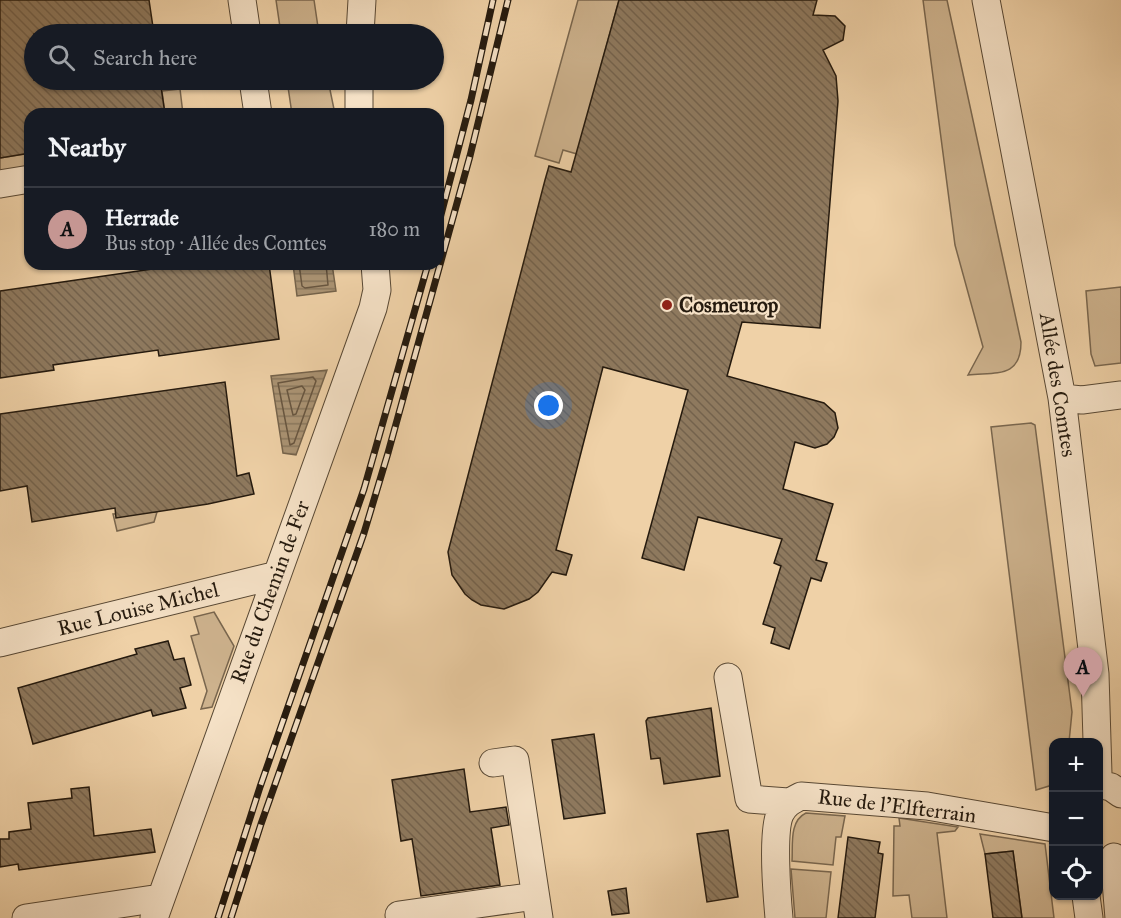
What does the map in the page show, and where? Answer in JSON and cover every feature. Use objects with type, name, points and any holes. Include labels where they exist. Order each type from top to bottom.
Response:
[{"type":"street","points":[[242,0],[246,24]]},
{"type":"street","points":[[361,24],[362,0]]},
{"type":"street","name":"Allée des Comtes","points":[[986,0],[1062,398],[1095,674],[1097,738]]},
{"type":"street","points":[[254,90],[257,108]]},
{"type":"street","points":[[359,90],[359,108]]},
{"type":"street","points":[[0,184],[24,181]]},
{"type":"street","name":"Rue du Chemin de Fer","points":[[157,908],[374,308],[377,290],[375,270]]},
{"type":"street","points":[[1062,398],[1082,400],[1121,395]]},
{"type":"street","name":"Rue Louise Michel","points":[[0,643],[277,575]]},
{"type":"street","points":[[728,677],[749,799],[788,802]]},
{"type":"street","points":[[399,915],[537,907],[515,760],[493,763]]},
{"type":"street","points":[[1103,785],[1111,787],[1121,794]]},
{"type":"street","name":"Rue de l'Elfterrain","points":[[779,918],[777,834],[779,816],[788,802],[801,796],[890,802],[1049,827]]},
{"type":"street","points":[[1111,856],[1119,918]]},
{"type":"street","points":[[1087,900],[1089,918]]},
{"type":"street","points":[[26,918],[157,908]]},
{"type":"shaded area","points":[[276,0],[314,0],[318,24],[280,24]]},
{"type":"shaded area","points":[[578,0],[619,0],[577,154],[563,150],[559,163],[535,156]]},
{"type":"shaded area","points":[[923,0],[947,0],[1021,342],[1017,362],[1012,367],[998,373],[968,375],[983,347],[955,245]]},
{"type":"shaded area","points":[[180,90],[182,108],[164,108],[162,91]]},
{"type":"shaded area","points":[[288,90],[330,90],[334,108],[291,108]]},
{"type":"shaded area","points":[[24,154],[24,169],[0,176],[0,158]]},
{"type":"shaded area","points":[[1121,287],[1121,363],[1095,366],[1091,354],[1086,291]]},
{"type":"shaded area","points":[[1031,423],[1035,425],[1072,712],[1069,738],[1049,738],[1049,786],[1036,790],[991,427]]},
{"type":"shaded area","points":[[157,512],[154,522],[117,531],[113,514]]},
{"type":"shaded area","points":[[214,612],[234,646],[212,707],[201,709],[207,691],[191,636],[199,634],[194,617]]},
{"type":"shaded area","points":[[806,813],[845,816],[841,837],[836,837],[833,865],[792,861],[794,827]]},
{"type":"shaded area","points":[[899,818],[958,827],[955,831],[937,833],[947,918],[912,918],[909,895],[893,896],[894,826],[900,826]]},
{"type":"shaded area","points":[[980,834],[1045,844],[1049,900],[1052,900],[1054,918],[1022,918],[1013,851],[985,854]]},
{"type":"shaded area","points":[[791,869],[831,872],[826,918],[795,918]]},
{"type":"water","points":[[294,270],[333,270],[336,291],[297,296]]},
{"type":"water","points":[[327,370],[296,455],[283,453],[271,376]]},
{"type":"building","points":[[0,0],[149,0],[153,24],[24,24],[24,90],[161,90],[164,108],[24,108],[24,154],[0,158]]},
{"type":"building","name":"Cosmeurop","points":[[619,0],[817,0],[813,15],[835,16],[845,26],[843,40],[823,50],[836,76],[838,101],[820,328],[742,322],[727,376],[824,403],[835,413],[838,428],[834,437],[827,444],[815,448],[795,442],[783,489],[833,504],[816,560],[827,563],[821,581],[811,578],[789,649],[771,643],[775,628],[763,624],[781,566],[774,563],[782,539],[698,517],[684,570],[642,558],[688,390],[603,367],[556,550],[572,555],[566,575],[552,572],[538,592],[529,599],[504,609],[481,605],[472,600],[452,575],[448,552],[549,166],[571,172]]},
{"type":"building","points":[[145,270],[270,270],[279,339],[159,356],[158,350],[53,365],[54,370],[0,378],[0,291]]},
{"type":"building","points":[[225,382],[237,476],[249,473],[254,494],[208,504],[116,518],[115,508],[32,522],[27,486],[0,491],[0,414]]},
{"type":"building","points":[[168,641],[174,660],[184,658],[191,685],[180,688],[186,708],[153,716],[151,710],[33,744],[18,688],[137,654],[135,649]]},
{"type":"building","points":[[711,708],[720,776],[664,784],[660,758],[651,759],[646,721],[648,718]]},
{"type":"building","points":[[594,734],[605,813],[564,819],[552,740]]},
{"type":"building","points":[[464,769],[470,812],[506,807],[509,825],[491,828],[500,885],[421,896],[412,839],[401,841],[392,780]]},
{"type":"building","points":[[89,787],[94,836],[151,829],[155,852],[19,870],[18,864],[0,867],[0,839],[9,839],[9,832],[31,829],[28,803],[72,798],[71,789]]},
{"type":"building","points":[[728,830],[738,897],[707,902],[697,834]]},
{"type":"building","points":[[848,837],[880,842],[878,853],[883,854],[875,918],[838,918]]},
{"type":"building","points":[[1013,851],[1022,918],[993,918],[985,854]]},
{"type":"building","points":[[626,888],[629,913],[612,915],[608,891]]},
{"type":"railway","points":[[444,203],[471,100],[493,0]]},
{"type":"railway","points":[[444,250],[470,156],[508,0]]},
{"type":"railway","points":[[218,918],[260,787],[364,489],[426,270]]},
{"type":"railway","points":[[231,918],[261,824],[364,533],[439,270]]},
{"type":"place","name":"Cosmeurop","points":[[667,305]]},
{"type":"place","name":"Herrade","points":[[1083,697]]}]
